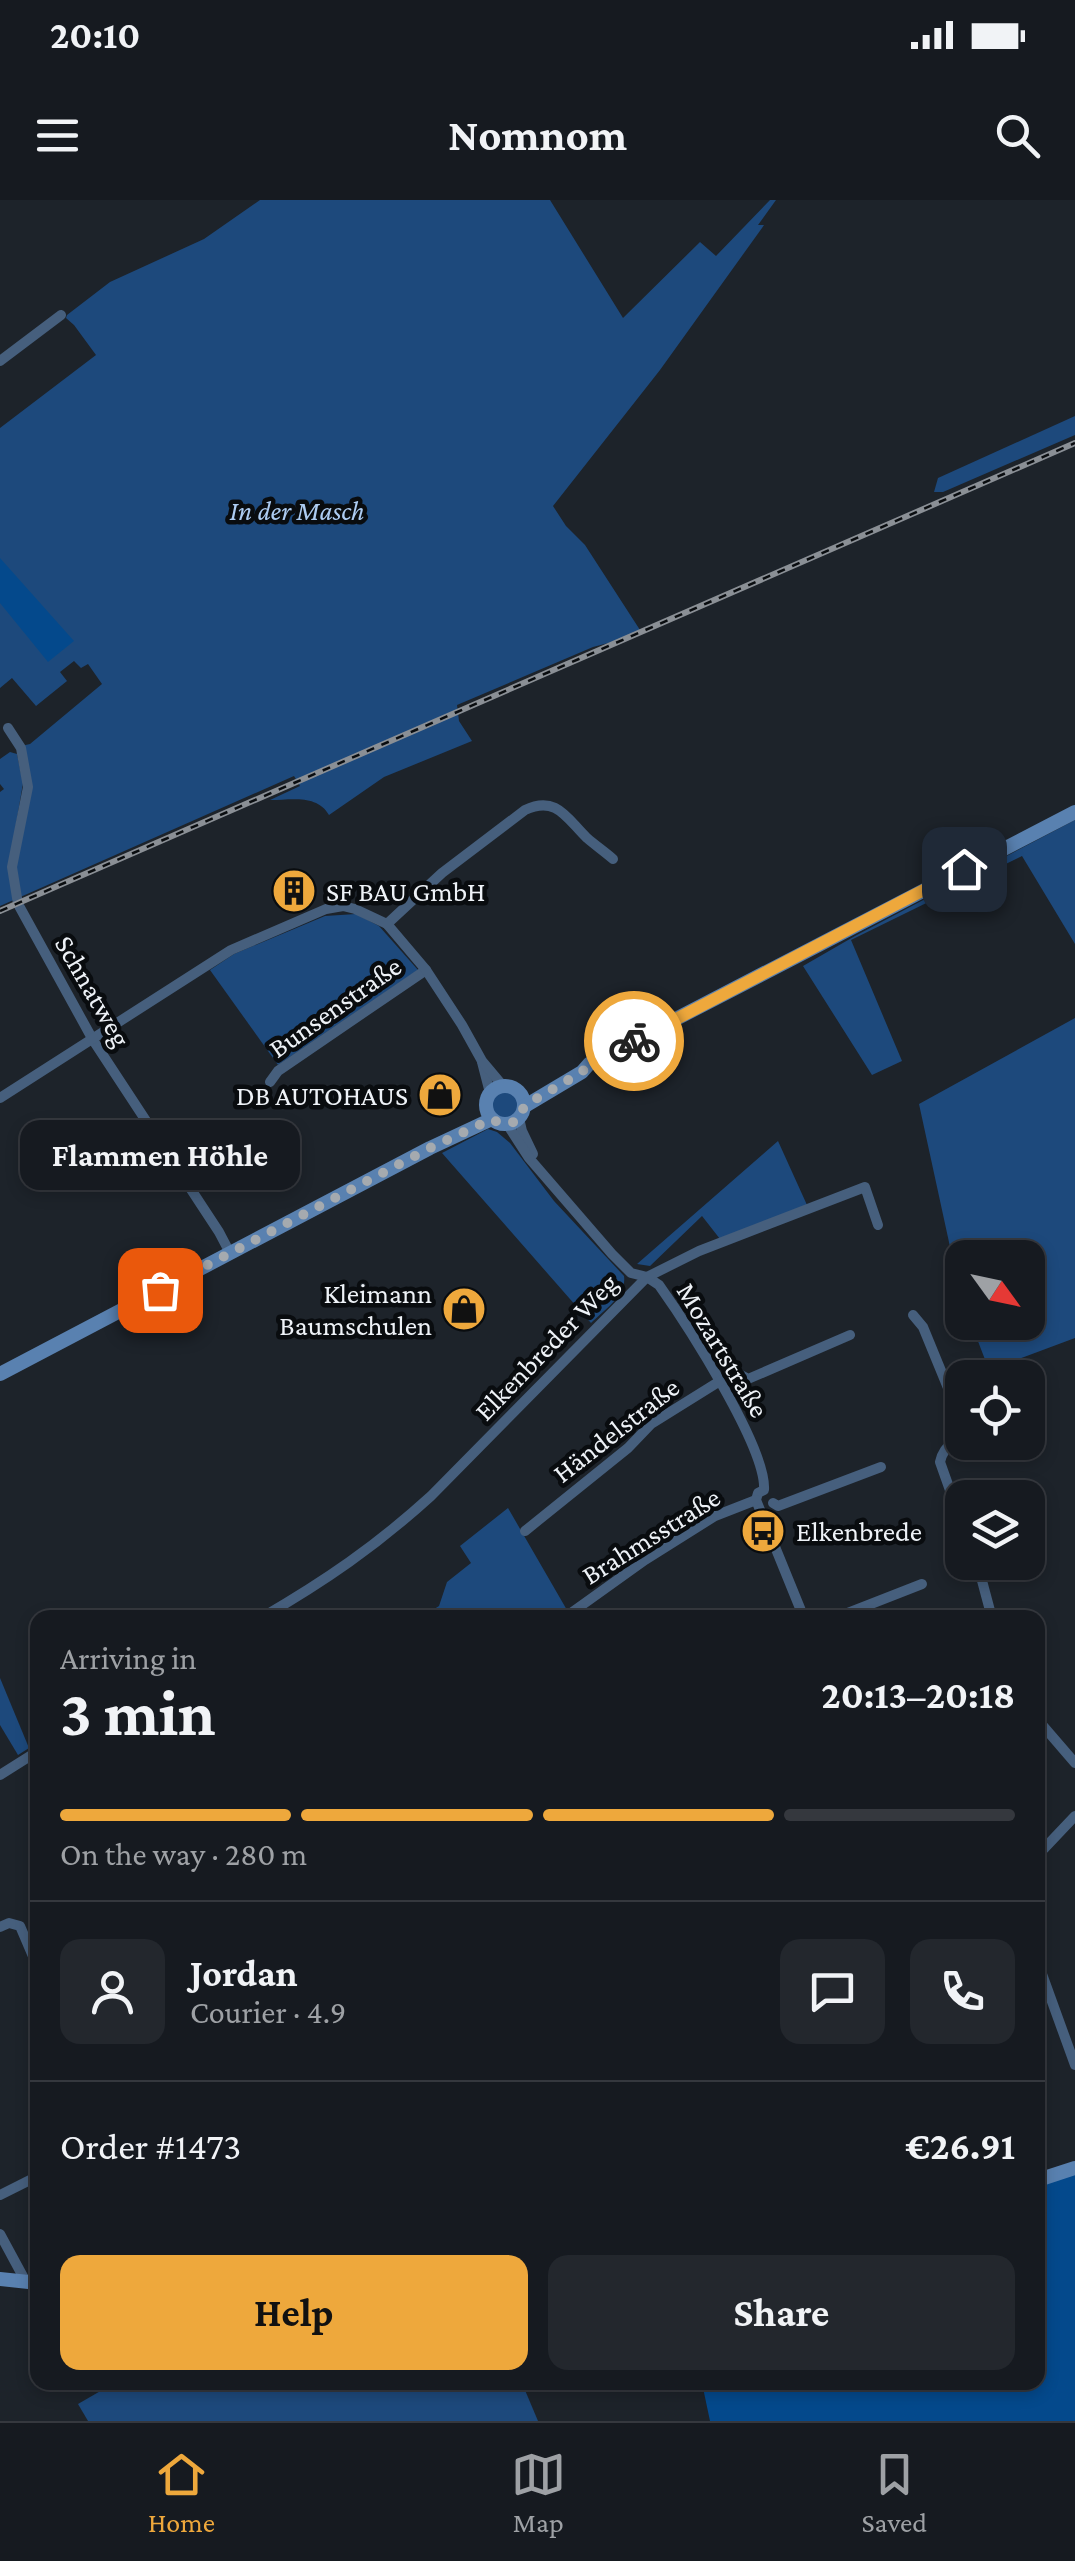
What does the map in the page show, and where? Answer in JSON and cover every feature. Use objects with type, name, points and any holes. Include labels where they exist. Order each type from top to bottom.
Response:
[{"type":"main road","points":[[0,1374],[505,1105],[582,1072],[589,1064],[1075,812]]},
{"type":"main road","points":[[1045,2178],[1075,2168]]},
{"type":"main road","points":[[0,2279],[30,2283]]},
{"type":"street","points":[[0,361],[62,315]]},
{"type":"street","name":"Schnatweg","points":[[8,728],[20,748],[28,787],[12,867],[18,904],[92,1040],[230,1253]]},
{"type":"street","points":[[0,1098],[231,950],[326,909],[343,906],[386,924],[442,872],[536,805],[562,812],[613,858]]},
{"type":"street","name":"Mozartstraße","points":[[386,924],[426,970],[462,1024],[536,1164],[561,1198],[631,1273],[648,1277],[659,1285],[720,1381],[764,1474],[760,1500],[801,1610]]},
{"type":"street","name":"Bunsenstraße","points":[[270,1082],[278,1071],[426,970]]},
{"type":"street","name":"Elkenbreder Weg","points":[[275,1610],[329,1578],[394,1530],[648,1277],[699,1251],[865,1187],[878,1224]]},
{"type":"street","points":[[913,1316],[924,1327],[945,1382]]},
{"type":"street","name":"Händelstraße","points":[[525,1531],[628,1448],[651,1424],[720,1381],[737,1373],[748,1378],[850,1335]]},
{"type":"street","points":[[945,1449],[940,1462],[946,1480]]},
{"type":"street","name":"Mozartstraße","points":[[760,1500],[770,1494],[773,1504],[778,1506],[882,1467]]},
{"type":"street","name":"Brahmsstraße","points":[[575,1610],[715,1516],[760,1500]]},
{"type":"street","points":[[982,1580],[990,1610]]},
{"type":"street","points":[[855,1610],[922,1584]]},
{"type":"street","points":[[1045,1728],[1075,1763]]},
{"type":"street","points":[[0,1775],[30,1756]]},
{"type":"street","points":[[1045,1848],[1075,1816]]},
{"type":"street","points":[[0,1927],[20,1926],[30,1949]]},
{"type":"street","points":[[1045,1983],[1075,2065]]},
{"type":"street","points":[[0,2195],[30,2180]]},
{"type":"street","points":[[0,2234],[30,2280]]},
{"type":"green space","name":"In der Masch","points":[[260,200],[550,200],[623,318],[700,242],[716,256],[770,200],[776,200],[758,225],[764,225],[762,228],[660,370],[553,506],[585,545],[640,630],[457,705],[459,721],[472,741],[384,777],[329,815],[311,801],[270,800],[300,786],[294,776],[0,906],[0,792],[4,789],[0,784],[0,759],[10,752],[17,754],[23,783],[8,872],[15,869],[30,785],[21,746],[30,744],[102,684],[88,664],[81,668],[74,661],[60,672],[67,681],[36,706],[12,678],[0,688],[0,428],[96,355],[67,315],[110,282],[204,239]]},
{"type":"green space","points":[[1075,416],[1075,435],[943,492],[934,492],[938,478]]},
{"type":"green space","points":[[1075,820],[1075,944],[1022,856],[851,940],[902,1061],[872,1075],[803,966],[855,936]]},
{"type":"green space","points":[[356,914],[379,926],[418,970],[278,1065],[210,970],[234,954],[325,916]]},
{"type":"green space","points":[[1075,1018],[1075,1338],[1016,1360],[985,1360],[978,1340],[1045,1340],[1045,1240],[949,1240],[919,1104]]},
{"type":"green space","points":[[505,1092],[514,1096],[518,1105],[514,1114],[505,1118],[496,1114],[492,1105],[496,1096]]},
{"type":"green space","points":[[488,1129],[510,1143],[554,1201],[624,1276],[618,1296],[591,1323],[442,1153]]},
{"type":"green space","points":[[778,1141],[807,1205],[720,1239],[702,1216],[650,1266],[637,1264]]},
{"type":"green space","points":[[508,1508],[567,1610],[433,1610],[439,1606],[447,1582],[471,1563],[460,1546]]},
{"type":"green space","points":[[0,1678],[29,1748],[18,1755],[0,1725]]},
{"type":"green space","points":[[102,2390],[525,2390],[538,2421],[88,2421],[78,2404]]},
{"type":"shaded area","points":[[0,558],[74,641],[48,662],[0,603]]},
{"type":"shaded area","points":[[1075,2174],[1075,2421],[710,2421],[703,2390],[1045,2390],[1045,2183]]},
{"type":"railway","points":[[0,911],[1075,443]]},
{"type":"way so far","points":[[160,1290],[482,1123],[492,1119],[501,1124],[514,1122],[524,1106],[589,1064],[634,1041]]},
{"type":"place","name":"SF BAU GmbH","points":[[294,891]]},
{"type":"place","name":"DB AUTOHAUS","points":[[440,1095]]},
{"type":"place","name":"Flammen Höhle","points":[[160,1290]]},
{"type":"place","name":"Kleimann Baumschulen","points":[[464,1309]]},
{"type":"place","name":"Elkenbrede","points":[[763,1531]]},
{"type":"route","points":[[634,1041],[964,869]]}]
